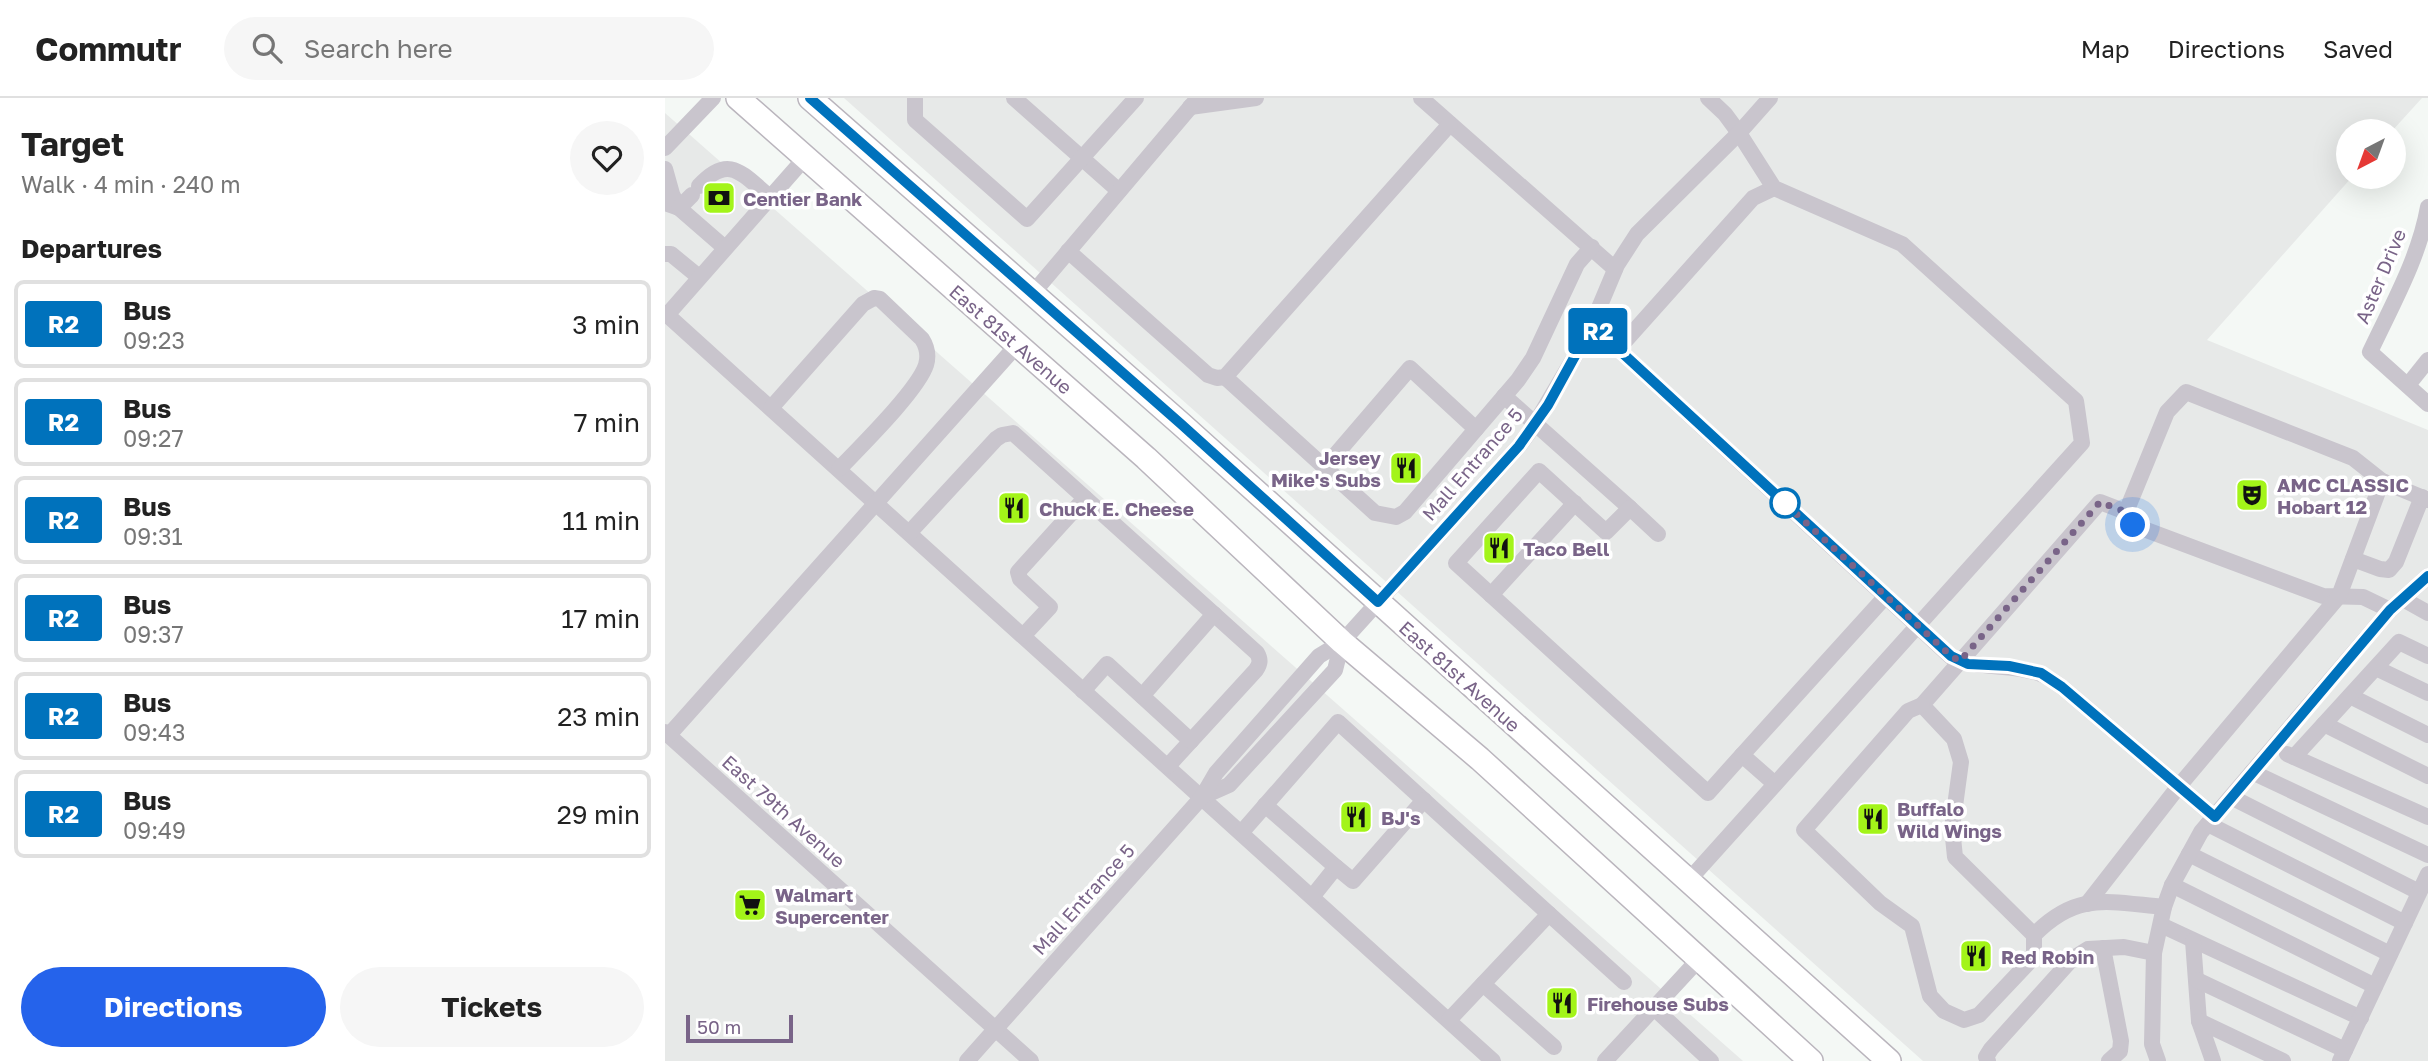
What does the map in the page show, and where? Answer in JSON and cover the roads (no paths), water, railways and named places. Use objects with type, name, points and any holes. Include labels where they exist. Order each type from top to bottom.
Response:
[{"type":"highway","name":"East 81st Avenue","points":[[738,98],[1146,458],[1342,642],[1480,760],[1811,1061]]},
{"type":"highway","name":"East 81st Avenue","points":[[810,98],[1181,424],[1889,1061]]},
{"type":"street","points":[[665,152],[713,98]]},
{"type":"street","points":[[915,98],[915,120],[1027,219],[1136,98]]},
{"type":"street","points":[[1014,98],[1119,191]]},
{"type":"street","points":[[1033,293],[1194,102],[1256,98]]},
{"type":"street","points":[[1421,98],[1615,269]]},
{"type":"street","points":[[1688,881],[2082,443],[2076,401],[1902,244],[1774,188],[1725,114],[1708,98]]},
{"type":"street","name":"Mall Entrance 5","points":[[967,1061],[1202,797],[1229,785],[1335,670],[1342,642],[1519,446],[1535,424],[1592,325],[1615,269],[1637,234],[1739,134],[1770,98]]},
{"type":"street","points":[[1068,251],[1209,375],[1225,377],[1450,124]]},
{"type":"street","points":[[805,158],[666,314],[1493,1061]]},
{"type":"street","points":[[672,206],[696,190],[712,172],[727,168],[742,174],[770,197]]},
{"type":"street","points":[[665,169],[672,206],[725,248]]},
{"type":"street","points":[[1618,349],[1753,198],[1774,188]]},
{"type":"street","name":"Aster Drive","points":[[2408,385],[2370,352],[2410,266],[2428,207]]},
{"type":"street","points":[[1225,377],[1375,513],[1396,517],[1405,512],[1533,358],[1565,286],[1577,264],[1591,247]]},
{"type":"street","points":[[665,254],[671,254],[699,277]]},
{"type":"street","points":[[771,408],[863,304],[874,298],[880,299],[922,339],[927,347],[926,364],[917,382],[839,469]]},
{"type":"street","points":[[1592,325],[1951,656],[1968,664],[2009,666],[2041,673],[2062,687],[2179,786],[2211,820],[2405,923]]},
{"type":"street","points":[[667,734],[1017,345]]},
{"type":"street","points":[[2428,360],[2408,385],[2428,404]]},
{"type":"street","points":[[1325,467],[1410,368],[1476,429]]},
{"type":"street","points":[[2126,512],[2167,412],[2186,393],[2353,457],[2382,481],[2425,499],[2396,562],[2389,570],[2353,559]]},
{"type":"street","points":[[1504,396],[1658,534]]},
{"type":"street","points":[[909,532],[996,439],[1013,433],[1258,653],[1260,665],[1168,766]]},
{"type":"street","points":[[1630,508],[1606,532],[1539,471],[1455,563],[1708,793],[1886,596]]},
{"type":"street","points":[[2087,904],[2179,786],[2339,596],[2382,481]]},
{"type":"street","points":[[1023,636],[1050,607],[1020,579],[1019,572],[1085,498]]},
{"type":"street","points":[[2164,907],[2106,901],[2074,905],[2050,918],[2034,934],[2031,960],[1979,1015],[1964,1020],[1944,1011],[1930,996],[1912,926],[1880,902],[1804,830],[1908,711],[1922,705],[2100,502],[2126,512],[2133,525],[2323,596],[2363,597],[2390,610]]},
{"type":"street","points":[[1490,595],[1575,503]]},
{"type":"street","points":[[2158,1061],[2152,1044],[2154,953],[2164,907],[2172,885],[2189,854],[2211,820],[2390,610],[2428,576]]},
{"type":"street","points":[[2403,599],[2428,613]]},
{"type":"street","points":[[1142,696],[1214,614]]},
{"type":"street","points":[[2294,757],[2399,642],[2428,656]]},
{"type":"street","points":[[1083,691],[1107,664],[1191,741]]},
{"type":"street","points":[[2376,668],[2428,693]]},
{"type":"street","points":[[2350,696],[2428,735]]},
{"type":"street","points":[[1922,705],[1954,739],[1961,762],[1952,828],[1955,857],[2034,934]]},
{"type":"street","points":[[1241,833],[1338,722],[1624,982]]},
{"type":"street","points":[[2324,724],[2428,776]]},
{"type":"street","name":"East 79th Avenue","points":[[667,734],[1031,1061]]},
{"type":"street","points":[[2273,748],[2428,817]]},
{"type":"street","points":[[1742,755],[1775,784]]},
{"type":"street","points":[[2252,772],[2428,855]]},
{"type":"street","points":[[2231,797],[2419,892]]},
{"type":"street","points":[[1265,805],[1353,881],[1424,800]]},
{"type":"street","points":[[2189,854],[2391,954]]},
{"type":"street","points":[[1312,897],[1336,867]]},
{"type":"street","points":[[2197,980],[2343,1056],[2428,874]]},
{"type":"street","points":[[2172,885],[2375,986]]},
{"type":"street","points":[[1448,1020],[1549,914]]},
{"type":"street","points":[[2161,925],[2361,1018]]},
{"type":"street","points":[[2193,941],[2199,1021],[2213,1061]]},
{"type":"street","points":[[1988,1061],[1986,1057],[1991,1049],[2072,959],[2088,949],[2124,947],[2154,953]]},
{"type":"street","points":[[2103,948],[2121,1041],[2120,1051],[2109,1061]]},
{"type":"street","points":[[1605,1061],[1700,958]]},
{"type":"street","points":[[1483,984],[1554,1047]]},
{"type":"street","points":[[1654,1008],[1711,1061]]},
{"type":"street","points":[[2199,1021],[2283,1061]]},
{"type":"place","name":"Centier Bank","points":[[719,198]]},
{"type":"place","name":"Jersey Mike's Subs","points":[[1406,468]]},
{"type":"place","name":"AMC CLASSIC Hobart 12","points":[[2252,495]]},
{"type":"place","name":"Chuck E. Cheese","points":[[1014,508]]},
{"type":"place","name":"Taco Bell","points":[[1499,548]]},
{"type":"place","name":"BJ's","points":[[1356,817]]},
{"type":"place","name":"Buffalo Wild Wings","points":[[1873,819]]},
{"type":"place","name":"Walmart Supercenter","points":[[750,905]]},
{"type":"place","name":"Red Robin","points":[[1976,956]]},
{"type":"place","name":"Firehouse Subs","points":[[1562,1003]]}]
